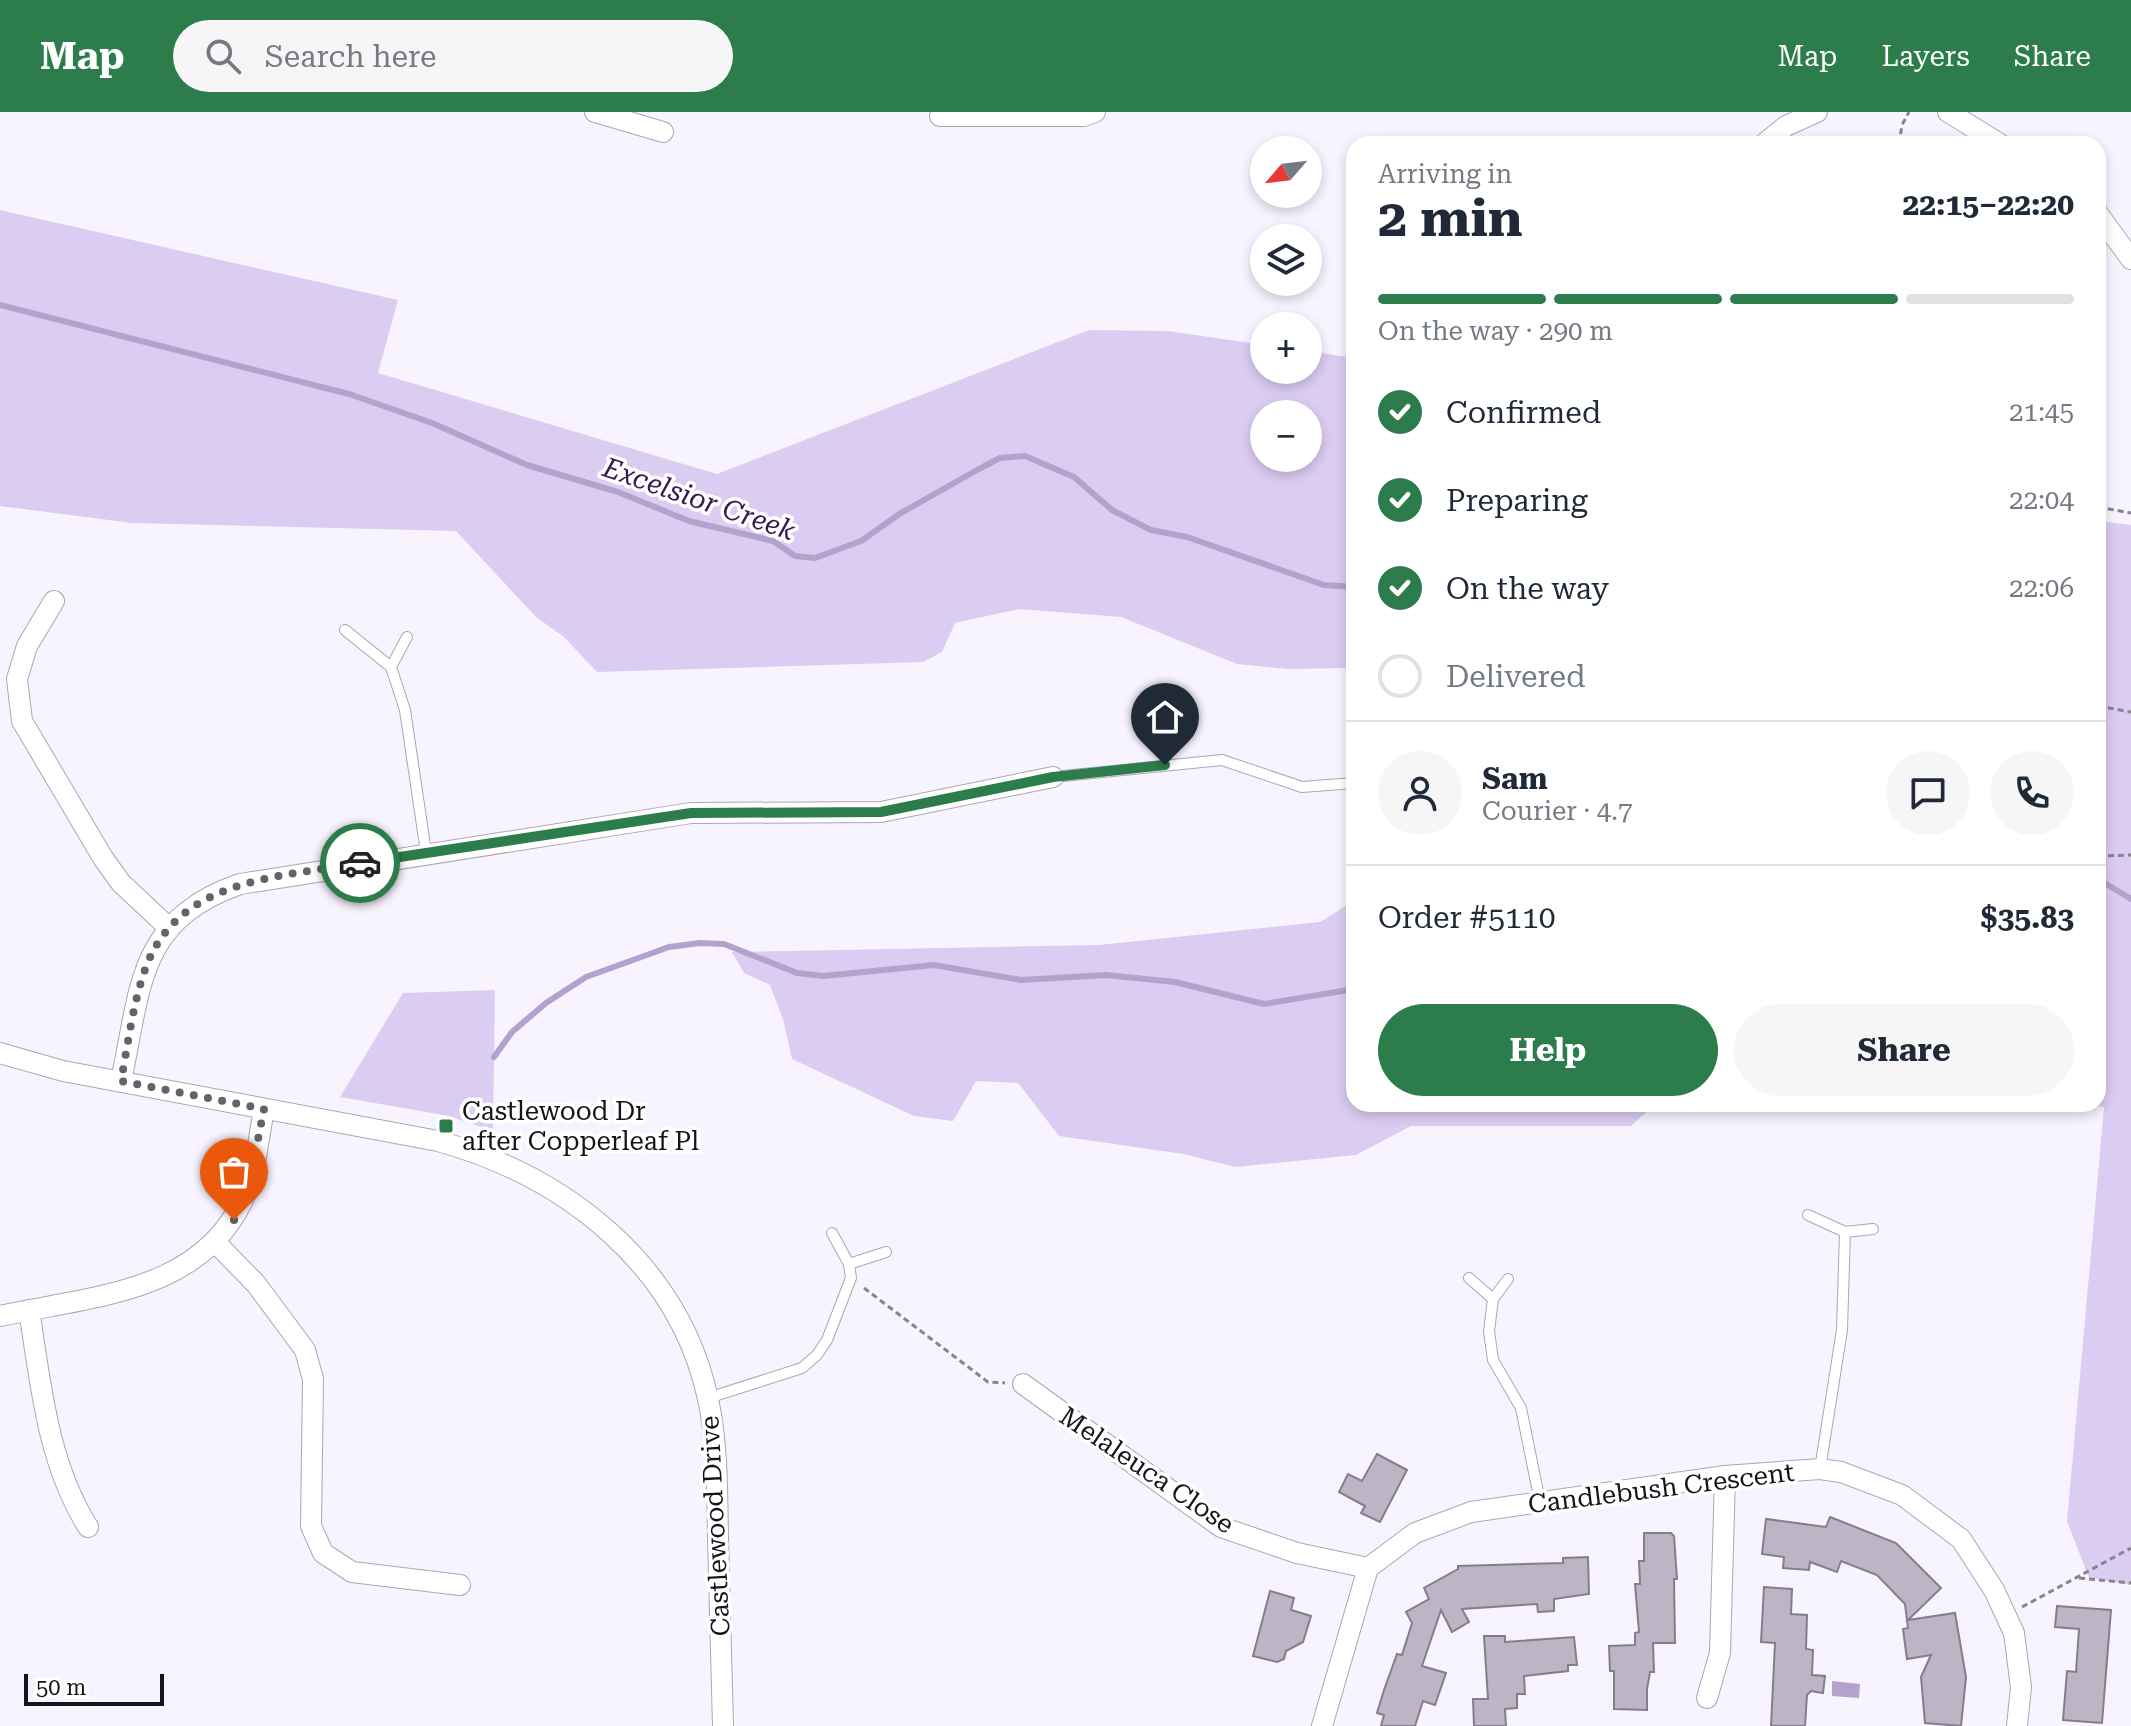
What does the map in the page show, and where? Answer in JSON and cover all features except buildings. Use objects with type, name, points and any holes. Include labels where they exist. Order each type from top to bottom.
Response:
[{"type":"street","points":[[595,112],[663,132]]},
{"type":"street","points":[[940,116],[1084,116],[1095,112]]},
{"type":"street","points":[[1774,136],[1786,126],[1817,112]]},
{"type":"street","points":[[1948,112],[1987,136]]},
{"type":"street","points":[[2106,225],[2131,259]]},
{"type":"street","points":[[54,601],[27,646],[17,679],[22,721],[103,858],[121,883],[168,927]]},
{"type":"street","points":[[121,1081],[145,970],[168,927],[212,893],[240,884],[426,852],[691,813],[881,812],[1053,777]]},
{"type":"street","name":"Castlewood Drive","points":[[0,1053],[63,1071],[438,1141],[511,1165],[587,1211],[640,1265],[683,1329],[708,1398],[716,1453],[723,1726]]},
{"type":"street","points":[[0,1316],[171,1275],[194,1263],[216,1243],[234,1220],[248,1190],[264,1109]]},
{"type":"street","points":[[216,1243],[256,1284],[305,1350],[313,1379],[311,1526],[323,1553],[352,1572],[460,1585]]},
{"type":"street","points":[[29,1310],[57,1464],[67,1493],[88,1527]]},
{"type":"street","name":"Melaleuca Close","points":[[1023,1384],[1221,1527],[1297,1553],[1368,1568]]},
{"type":"street","name":"Candlebush Crescent","points":[[1368,1568],[1415,1533],[1471,1512],[1725,1476],[1820,1469],[1841,1472],[1902,1495],[1961,1539],[1994,1590],[2014,1633],[2021,1687],[2017,1726]]},
{"type":"street","points":[[1707,1698],[1720,1653],[1725,1476]]},
{"type":"street","points":[[1322,1726],[1368,1568]]},
{"type":"lane","points":[[345,630],[391,667],[405,710],[426,852]]},
{"type":"lane","points":[[391,667],[407,637]]},
{"type":"lane","points":[[1053,777],[1222,760],[1302,787],[1346,784]]},
{"type":"lane","points":[[1808,1215],[1845,1232],[1873,1229]]},
{"type":"lane","points":[[1820,1469],[1842,1330],[1845,1232]]},
{"type":"lane","points":[[708,1398],[802,1368],[827,1340],[851,1278],[849,1264],[832,1233]]},
{"type":"lane","points":[[849,1264],[886,1252]]},
{"type":"lane","points":[[1469,1278],[1493,1299]]},
{"type":"lane","points":[[1508,1279],[1493,1299],[1489,1331],[1493,1360],[1521,1408],[1540,1502]]},
{"type":"path","points":[[1900,136],[1909,112]]},
{"type":"path","points":[[2106,508],[2131,513]]},
{"type":"path","points":[[2106,707],[2131,712]]},
{"type":"path","points":[[2106,856],[2131,855]]},
{"type":"path","points":[[851,1278],[988,1382],[1023,1384]]},
{"type":"path","points":[[2006,1615],[2131,1548]]},
{"type":"path","points":[[2076,1577],[2131,1583]]},
{"type":"shaded area","points":[[0,210],[398,300],[378,373],[717,474],[1089,330],[1168,331],[1250,343],[1250,384],[1322,384],[1322,353],[1346,357],[1346,668],[1288,669],[1237,664],[1121,617],[1019,609],[955,623],[942,652],[923,662],[597,672],[564,637],[536,617],[456,531],[132,523],[0,506]]},
{"type":"shaded area","points":[[2106,522],[2131,525],[2131,1585],[2089,1578],[2067,1521],[2104,1112],[2106,1112]]},
{"type":"shaded area","points":[[1346,906],[1346,1112],[1646,1112],[1631,1126],[1411,1126],[1356,1155],[1235,1167],[1183,1154],[1059,1136],[1018,1083],[976,1081],[953,1121],[914,1116],[792,1059],[783,1019],[770,985],[744,973],[732,952],[1099,945],[1320,922]]},
{"type":"shaded area","points":[[495,990],[493,1131],[449,1116],[340,1097],[403,993]]},
{"type":"shaded area","points":[[1832,1681],[1860,1684],[1859,1698],[1832,1696]]},
{"type":"waterway","name":"Excelsior Creek","points":[[0,305],[349,394],[432,423],[527,465],[618,492],[689,521],[773,541],[795,556],[815,558],[861,541],[901,513],[1000,458],[1025,456],[1074,477],[1112,510],[1151,530],[1187,537],[1324,585],[1346,586]]},
{"type":"waterway","name":"Excelsior Creek","points":[[2106,884],[2131,899]]},
{"type":"waterway","points":[[494,1057],[512,1032],[546,1003],[586,977],[669,947],[700,943],[724,944],[797,973],[823,976],[934,965],[1021,980],[1106,975],[1175,982],[1264,1004],[1346,990]]},
{"type":"way so far","points":[[234,1220],[248,1190],[264,1109],[121,1081],[145,970],[154,947],[168,927],[212,893],[240,884],[360,863]]},
{"type":"place","name":"Castlewood Dr after Copperleaf Pl","points":[[446,1126]]},
{"type":"route","points":[[360,863],[691,813],[881,812],[1053,777],[1165,765]]}]
